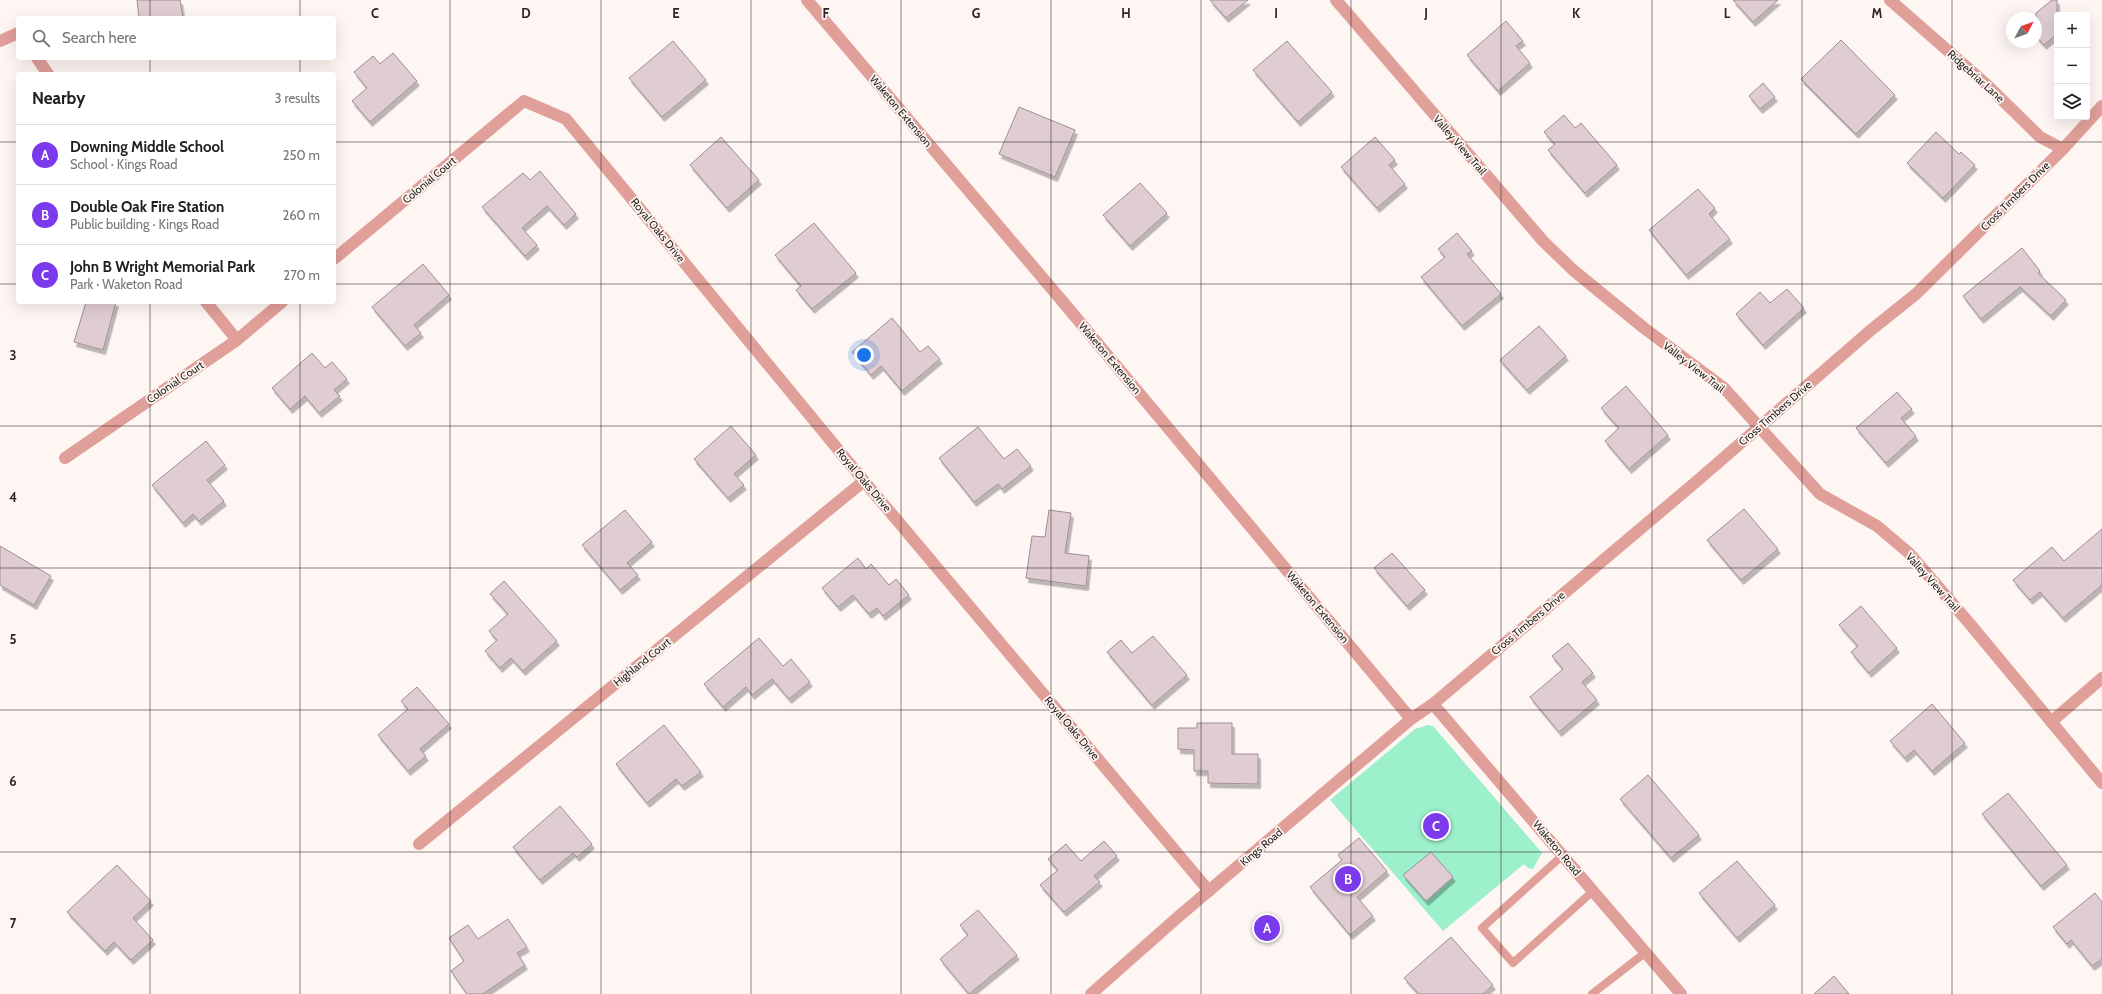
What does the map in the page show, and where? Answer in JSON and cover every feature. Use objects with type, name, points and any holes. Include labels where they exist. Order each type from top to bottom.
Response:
[{"type":"street","name":"Waketon Extension","points":[[807,0],[1058,296],[1411,719]]},
{"type":"street","name":"Valley View Trail","points":[[1336,0],[1543,241],[1573,270],[1644,328],[1724,388],[1820,494],[1877,526],[1909,553],[2102,783]]},
{"type":"street","name":"Ridgebriar Lane","points":[[1890,0],[1987,85],[2040,137],[2063,149]]},
{"type":"street","points":[[0,41],[16,34]]},
{"type":"street","points":[[38,60],[46,72]]},
{"type":"street","name":"Royal Oaks Drive","points":[[506,116],[524,101],[566,119],[864,481],[1209,891]]},
{"type":"street","name":"Cross Timbers Drive","points":[[1433,704],[1871,330],[1916,294],[2063,149],[2102,106]]},
{"type":"street","name":"Colonial Court","points":[[336,257],[506,116]]},
{"type":"street","points":[[208,304],[237,340]]},
{"type":"street","name":"Colonial Court","points":[[65,458],[237,340],[280,304]]},
{"type":"street","name":"Highland Court","points":[[419,844],[864,481]]},
{"type":"street","points":[[2051,722],[2102,678]]},
{"type":"street","name":"Kings Road","points":[[1092,994],[1209,891],[1411,719],[1433,704]]},
{"type":"street","name":"Waketon Road","points":[[1433,704],[1681,994]]},
{"type":"lane","points":[[1563,855],[1482,928],[1513,962],[1593,891]]},
{"type":"lane","points":[[1592,994],[1646,952]]},
{"type":"green space","points":[[1428,725],[1433,726],[1542,853],[1533,869],[1528,868],[1524,864],[1443,931],[1330,800],[1415,729]]},
{"type":"building","points":[[137,0],[180,0],[183,16],[139,16]]},
{"type":"building","points":[[1210,0],[1248,0],[1226,18]]},
{"type":"building","points":[[1733,0],[1778,0],[1753,22]]},
{"type":"building","points":[[2052,0],[2057,0],[2057,12],[2054,12],[2054,37],[2044,45],[2042,43],[2042,12],[2037,12]]},
{"type":"building","points":[[1506,21],[1523,41],[1516,46],[1530,63],[1498,91],[1467,55]]},
{"type":"building","points":[[1841,40],[1895,95],[1856,134],[1801,79]]},
{"type":"building","points":[[673,41],[706,80],[662,117],[629,78]]},
{"type":"building","points":[[1287,41],[1332,92],[1298,122],[1253,70]]},
{"type":"building","points":[[393,53],[417,81],[370,122],[352,101],[367,88],[354,72],[373,56],[380,64]]},
{"type":"building","points":[[1763,83],[1775,97],[1760,109],[1749,96]]},
{"type":"building","points":[[1019,107],[1075,130],[1055,177],[999,154]]},
{"type":"building","points":[[1564,115],[1575,128],[1581,123],[1617,165],[1585,193],[1548,150],[1555,144],[1544,132]]},
{"type":"building","points":[[1936,132],[1959,154],[1961,152],[1975,165],[1943,198],[1907,163]]},
{"type":"building","points":[[721,137],[759,180],[727,208],[690,165]]},
{"type":"building","points":[[1375,137],[1395,160],[1389,165],[1405,184],[1377,208],[1341,167]]},
{"type":"building","points":[[540,171],[576,214],[564,225],[547,206],[522,228],[537,245],[525,256],[482,207],[523,173],[530,180]]},
{"type":"building","points":[[1140,183],[1167,213],[1130,246],[1103,215]]},
{"type":"building","points":[[1698,189],[1715,208],[1709,214],[1730,239],[1686,275],[1649,230]]},
{"type":"building","points":[[814,223],[856,273],[812,309],[796,290],[801,286],[775,255]]},
{"type":"building","points":[[1457,233],[1472,251],[1467,254],[1501,294],[1462,326],[1421,277],[1445,257],[1438,249]]},
{"type":"building","points":[[2022,248],[2040,271],[2038,273],[2066,300],[2051,316],[2020,287],[1981,319],[1963,296]]},
{"type":"building","points":[[423,264],[449,295],[414,325],[421,333],[405,346],[372,307]]},
{"type":"building","points":[[1787,289],[1804,308],[1763,345],[1736,314],[1760,292],[1770,303]]},
{"type":"building","points":[[85,304],[115,304],[103,350],[74,342]]},
{"type":"building","points":[[892,318],[920,352],[928,346],[940,359],[902,391],[881,366],[871,375],[852,352]]},
{"type":"building","points":[[1539,326],[1566,356],[1527,390],[1500,360]]},
{"type":"building","points":[[312,353],[325,368],[332,362],[347,379],[334,390],[340,396],[319,413],[305,396],[290,409],[272,388]]},
{"type":"building","points":[[1626,386],[1668,435],[1629,469],[1605,441],[1619,428],[1601,408]]},
{"type":"building","points":[[1897,392],[1912,409],[1901,418],[1916,436],[1886,463],[1856,428]]},
{"type":"building","points":[[731,426],[756,455],[734,474],[744,485],[728,498],[694,459]]},
{"type":"building","points":[[978,427],[1004,459],[1017,449],[1031,466],[1002,489],[998,484],[974,502],[939,458]]},
{"type":"building","points":[[206,441],[225,465],[207,480],[224,501],[199,521],[193,514],[183,523],[152,485]]},
{"type":"building","points":[[1744,509],[1778,549],[1741,580],[1707,540]]},
{"type":"building","points":[[625,510],[652,542],[627,563],[638,575],[620,590],[582,545]]},
{"type":"building","points":[[1049,510],[1071,513],[1065,553],[1089,556],[1086,586],[1026,578],[1032,536],[1045,537]]},
{"type":"building","points":[[2102,529],[2102,585],[2063,618],[2040,592],[2030,600],[2013,580],[2052,547],[2064,561]]},
{"type":"building","points":[[0,546],[51,576],[34,605],[0,585]]},
{"type":"building","points":[[1392,553],[1425,590],[1407,606],[1374,568]]},
{"type":"building","points":[[858,558],[866,569],[871,564],[889,585],[896,579],[909,595],[883,616],[877,608],[869,614],[853,595],[838,607],[822,588]]},
{"type":"building","points":[[504,581],[557,641],[523,671],[511,658],[500,668],[485,651],[497,640],[489,631],[508,614],[490,594]]},
{"type":"building","points":[[1861,606],[1897,648],[1869,673],[1851,652],[1858,646],[1839,625]]},
{"type":"building","points":[[1153,636],[1187,675],[1152,705],[1107,652],[1121,640],[1132,653]]},
{"type":"building","points":[[759,638],[783,666],[791,659],[810,682],[789,699],[772,679],[752,695],[746,687],[723,707],[704,684]]},
{"type":"building","points":[[1568,643],[1593,673],[1582,682],[1597,700],[1559,732],[1530,697],[1563,669],[1552,656]]},
{"type":"building","points":[[417,687],[449,724],[420,749],[426,756],[408,771],[378,735],[408,709],[401,701]]},
{"type":"building","points":[[1932,704],[1965,743],[1932,771],[1914,750],[1905,758],[1890,741]]},
{"type":"building","points":[[1197,723],[1232,723],[1232,754],[1258,754],[1258,784],[1208,783],[1208,771],[1194,771],[1194,750],[1178,749],[1178,728],[1197,728]]},
{"type":"building","points":[[664,725],[701,772],[682,786],[676,779],[647,803],[616,764]]},
{"type":"building","points":[[1648,775],[1699,835],[1671,858],[1620,799]]},
{"type":"building","points":[[2008,793],[2067,865],[2041,886],[1982,814]]},
{"type":"building","points":[[560,806],[592,844],[577,857],[573,853],[540,880],[513,847]]},
{"type":"building","points":[[1359,838],[1387,871],[1357,897],[1373,916],[1350,935],[1310,887],[1342,860],[1338,855]]},
{"type":"building","points":[[1104,841],[1117,856],[1094,876],[1100,882],[1064,912],[1040,885],[1058,870],[1048,859],[1066,844],[1081,861]]},
{"type":"building","points":[[1431,852],[1453,877],[1426,901],[1403,875]]},
{"type":"building","points":[[1737,861],[1775,905],[1737,938],[1699,893]]},
{"type":"building","points":[[117,865],[151,901],[133,918],[153,940],[131,960],[114,942],[105,951],[67,912]]},
{"type":"building","points":[[2095,893],[2102,902],[2102,959],[2092,966],[2071,940],[2067,944],[2053,927]]},
{"type":"building","points":[[978,910],[1017,955],[969,994],[940,959],[968,935],[960,925]]},
{"type":"building","points":[[508,919],[527,947],[517,953],[525,965],[483,994],[467,994],[451,971],[464,961],[449,938],[468,925],[478,939]]},
{"type":"building","points":[[1451,937],[1493,985],[1483,994],[1419,994],[1404,978]]},
{"type":"building","points":[[1834,976],[1849,994],[1814,994]]},
{"type":"place","name":"John B Wright Memorial Park","points":[[1436,826]]},
{"type":"place","name":"Double Oak Fire Station","points":[[1348,879]]},
{"type":"place","name":"Downing Middle School","points":[[1267,928]]}]
